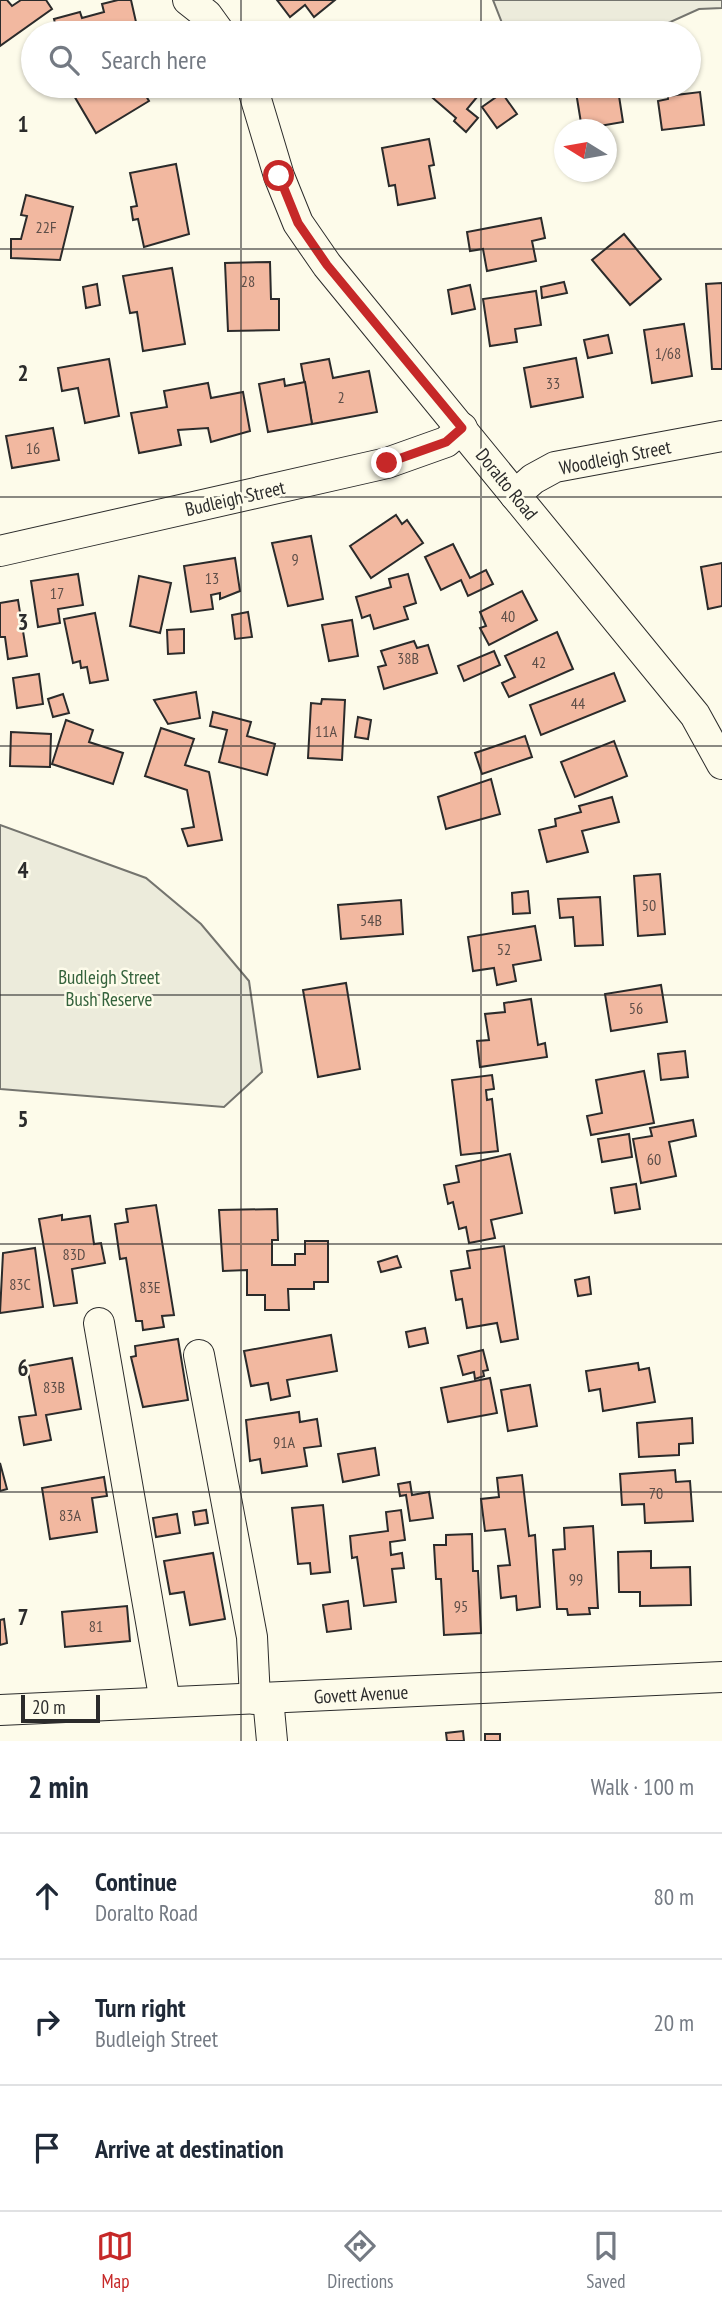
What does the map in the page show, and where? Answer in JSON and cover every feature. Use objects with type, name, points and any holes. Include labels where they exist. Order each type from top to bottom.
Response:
[{"type":"street","points":[[188,0],[211,21]]},
{"type":"street","name":"Doralto Road","points":[[256,98],[279,176],[298,223],[327,265],[695,715],[722,764]]},
{"type":"street","name":"Budleigh Street","points":[[0,551],[387,463],[446,442],[462,428]]},
{"type":"street","name":"Woodleigh Street","points":[[515,495],[533,479],[555,467],[722,436]]},
{"type":"street","points":[[99,1323],[165,1702]]},
{"type":"street","points":[[199,1355],[272,1741]]},
{"type":"street","name":"Govett Avenue","points":[[0,1710],[722,1677]]},
{"type":"green space","points":[[493,0],[722,0],[722,8],[699,9],[672,21],[501,21]]},
{"type":"green space","name":"Budleigh Street Bush Reserve","points":[[0,825],[146,878],[201,924],[249,981],[262,1072],[224,1107],[0,1089]]},
{"type":"building","points":[[0,0],[7,0],[12,6],[21,0],[46,0],[52,9],[35,21],[21,21],[21,31],[0,46]]},
{"type":"building","points":[[131,0],[136,21],[54,21],[80,12],[82,18],[104,12],[102,4]]},
{"type":"building","points":[[277,0],[335,0],[314,17],[305,5],[290,17]]},
{"type":"building","points":[[75,98],[147,98],[149,101],[96,133]]},
{"type":"building","points":[[433,98],[476,98],[467,109],[478,118],[466,132],[454,121],[456,118]]},
{"type":"building","points":[[495,98],[506,98],[517,114],[497,128],[482,107]]},
{"type":"building","points":[[577,98],[619,98],[623,122],[617,123],[617,119],[580,119]]},
{"type":"building","points":[[701,98],[704,125],[662,130],[658,101]]},
{"type":"building","points":[[429,139],[434,165],[429,166],[435,198],[398,205],[395,185],[389,186],[382,148]]},
{"type":"building","points":[[176,164],[189,234],[144,247],[138,219],[133,220],[131,207],[137,206],[130,173]]},
{"type":"building","points":[[26,195],[73,207],[60,260],[11,258],[11,239],[21,239],[27,216],[21,215]]},
{"type":"building","points":[[541,218],[545,238],[532,241],[536,261],[487,271],[483,249],[470,251],[467,232]]},
{"type":"building","points":[[624,234],[661,279],[630,305],[592,260]]},
{"type":"building","points":[[270,262],[271,299],[279,299],[279,330],[228,331],[225,263]]},
{"type":"building","points":[[172,268],[185,344],[143,351],[137,312],[130,313],[123,276]]},
{"type":"building","points":[[564,282],[567,293],[542,298],[541,287]]},
{"type":"building","points":[[722,283],[722,369],[712,369],[706,284]]},
{"type":"building","points":[[97,284],[100,305],[86,308],[83,287]]},
{"type":"building","points":[[470,285],[475,309],[452,314],[448,290]]},
{"type":"building","points":[[536,291],[541,325],[515,329],[517,342],[490,346],[483,299]]},
{"type":"building","points":[[684,324],[692,376],[652,383],[644,330]]},
{"type":"building","points":[[608,335],[612,353],[588,358],[584,340]]},
{"type":"building","points":[[576,358],[583,397],[531,407],[524,368]]},
{"type":"building","points":[[109,359],[119,416],[85,423],[78,388],[62,391],[58,368]]},
{"type":"building","points":[[329,359],[333,378],[369,371],[377,412],[312,424],[301,364]]},
{"type":"building","points":[[284,379],[285,386],[305,382],[312,424],[268,432],[259,384]]},
{"type":"building","points":[[208,383],[211,398],[243,392],[250,431],[211,442],[208,428],[178,430],[181,445],[139,453],[131,413],[167,407],[164,391]]},
{"type":"building","points":[[53,428],[59,460],[12,468],[6,436]]},
{"type":"building","points":[[396,515],[402,524],[407,520],[423,543],[371,578],[350,546]]},
{"type":"building","points":[[311,536],[323,599],[288,606],[272,543]]},
{"type":"building","points":[[453,544],[470,578],[486,570],[493,584],[468,596],[461,580],[441,590],[425,557]]},
{"type":"building","points":[[235,558],[240,591],[220,599],[220,593],[211,595],[213,609],[191,612],[184,566]]},
{"type":"building","points":[[722,563],[722,606],[708,609],[701,567]]},
{"type":"building","points":[[78,574],[83,605],[58,609],[60,623],[38,627],[31,581]]},
{"type":"building","points":[[408,574],[416,603],[404,607],[408,619],[374,629],[370,615],[362,618],[356,597],[391,587],[389,579]]},
{"type":"building","points":[[139,576],[171,583],[160,633],[130,626]]},
{"type":"building","points":[[522,591],[537,620],[489,645],[480,628],[486,626],[480,612]]},
{"type":"building","points":[[18,600],[27,656],[8,659],[5,637],[0,637],[0,603]]},
{"type":"building","points":[[248,612],[252,637],[235,639],[232,615]]},
{"type":"building","points":[[95,613],[108,680],[90,683],[87,667],[81,668],[80,661],[73,663],[64,619]]},
{"type":"building","points":[[352,620],[358,656],[329,661],[322,625]]},
{"type":"building","points":[[184,629],[184,653],[168,654],[167,630]]},
{"type":"building","points":[[557,632],[573,669],[509,697],[502,683],[515,677],[505,656]]},
{"type":"building","points":[[414,641],[417,648],[428,645],[437,673],[384,689],[378,667],[386,665],[381,651]]},
{"type":"building","points":[[494,651],[500,665],[464,681],[458,666]]},
{"type":"building","points":[[614,673],[625,701],[541,735],[530,705]]},
{"type":"building","points":[[39,674],[43,704],[17,708],[13,678]]},
{"type":"building","points":[[196,692],[200,718],[168,724],[154,700]]},
{"type":"building","points":[[63,694],[69,713],[53,717],[48,699]]},
{"type":"building","points":[[322,699],[345,700],[342,760],[308,758],[311,703],[321,704]]},
{"type":"building","points":[[213,712],[251,722],[247,736],[275,744],[267,775],[219,762],[227,730],[210,726]]},
{"type":"building","points":[[358,717],[371,720],[368,739],[355,737]]},
{"type":"building","points":[[66,720],[93,730],[89,742],[123,753],[113,784],[52,764]]},
{"type":"building","points":[[161,728],[194,739],[185,765],[209,772],[222,840],[188,846],[182,829],[194,827],[187,790],[145,776]]},
{"type":"building","points":[[11,732],[51,734],[50,767],[10,766]]},
{"type":"building","points":[[525,736],[532,757],[482,774],[475,753]]},
{"type":"building","points":[[614,741],[627,776],[575,797],[561,762]]},
{"type":"building","points":[[491,779],[500,814],[446,829],[438,797]]},
{"type":"building","points":[[612,797],[619,822],[582,831],[588,852],[547,862],[539,830],[556,826],[555,819],[581,812],[579,806]]},
{"type":"building","points":[[660,874],[665,934],[638,936],[634,876]]},
{"type":"building","points":[[528,891],[530,913],[513,914],[512,893]]},
{"type":"building","points":[[600,897],[603,945],[575,946],[573,917],[560,918],[558,899]]},
{"type":"building","points":[[401,900],[403,934],[341,939],[338,905]]},
{"type":"building","points":[[535,926],[541,960],[513,965],[516,981],[497,985],[494,968],[473,971],[468,937]]},
{"type":"building","points":[[346,983],[360,1069],[318,1077],[303,990]]},
{"type":"building","points":[[661,985],[667,1022],[611,1031],[605,994]]},
{"type":"building","points":[[531,999],[538,1045],[545,1043],[547,1057],[480,1067],[477,1041],[489,1040],[485,1014],[505,1012],[504,1003]]},
{"type":"building","points":[[685,1051],[688,1077],[661,1080],[658,1054]]},
{"type":"building","points":[[644,1071],[654,1123],[591,1135],[587,1116],[602,1113],[596,1080]]},
{"type":"building","points":[[492,1075],[494,1089],[486,1090],[487,1100],[492,1099],[498,1151],[461,1155],[452,1080]]},
{"type":"building","points":[[693,1120],[696,1136],[669,1142],[676,1176],[641,1183],[633,1139],[652,1136],[650,1128]]},
{"type":"building","points":[[629,1134],[632,1157],[602,1162],[598,1139]]},
{"type":"building","points":[[510,1154],[522,1213],[491,1220],[495,1238],[469,1243],[466,1227],[459,1229],[453,1202],[448,1204],[444,1185],[459,1182],[456,1166]]},
{"type":"building","points":[[636,1184],[640,1209],[615,1213],[611,1188]]},
{"type":"building","points":[[156,1205],[174,1315],[162,1316],[164,1327],[143,1330],[142,1321],[136,1321],[126,1258],[120,1259],[115,1224],[128,1222],[126,1209]]},
{"type":"building","points":[[277,1209],[278,1240],[272,1240],[272,1265],[295,1265],[295,1254],[305,1254],[305,1241],[328,1241],[328,1282],[314,1282],[314,1289],[288,1289],[289,1310],[265,1310],[265,1295],[247,1295],[247,1270],[223,1271],[219,1210]]},
{"type":"building","points":[[62,1215],[62,1220],[90,1216],[94,1244],[101,1243],[105,1263],[72,1269],[77,1303],[54,1306],[39,1219]]},
{"type":"building","points":[[504,1246],[518,1339],[501,1342],[497,1323],[467,1328],[462,1299],[456,1300],[451,1271],[470,1268],[467,1251]]},
{"type":"building","points":[[35,1248],[43,1307],[0,1313],[3,1253]]},
{"type":"building","points":[[397,1256],[401,1267],[381,1272],[378,1262]]},
{"type":"building","points":[[589,1277],[591,1294],[578,1296],[575,1280]]},
{"type":"building","points":[[425,1328],[428,1343],[409,1347],[406,1332]]},
{"type":"building","points":[[331,1335],[337,1371],[287,1380],[290,1396],[271,1400],[268,1383],[251,1386],[244,1351]]},
{"type":"building","points":[[178,1339],[188,1400],[143,1407],[131,1357],[136,1356],[135,1346]]},
{"type":"building","points":[[483,1350],[488,1370],[483,1371],[484,1376],[475,1379],[474,1372],[463,1375],[458,1356]]},
{"type":"building","points":[[72,1358],[81,1409],[46,1415],[51,1440],[24,1445],[19,1417],[36,1415],[27,1366]]},
{"type":"building","points":[[638,1363],[639,1370],[649,1368],[655,1402],[603,1411],[600,1389],[589,1391],[586,1371]]},
{"type":"building","points":[[490,1378],[497,1413],[448,1422],[441,1388]]},
{"type":"building","points":[[530,1385],[537,1426],[508,1431],[501,1390]]},
{"type":"building","points":[[299,1412],[300,1422],[317,1419],[321,1446],[304,1448],[307,1466],[262,1473],[260,1459],[250,1461],[246,1420]]},
{"type":"building","points":[[692,1418],[693,1443],[679,1444],[679,1455],[639,1457],[637,1423]]},
{"type":"building","points":[[375,1448],[379,1475],[343,1482],[338,1454]]},
{"type":"building","points":[[0,1463],[7,1489],[0,1491]]},
{"type":"building","points":[[675,1470],[676,1482],[690,1481],[693,1521],[645,1523],[644,1504],[622,1505],[620,1474]]},
{"type":"building","points":[[522,1475],[529,1536],[535,1535],[540,1607],[517,1610],[516,1596],[501,1598],[498,1566],[510,1565],[505,1529],[485,1531],[481,1499],[499,1497],[497,1478]]},
{"type":"building","points":[[104,1477],[107,1496],[92,1498],[97,1532],[50,1539],[42,1488]]},
{"type":"building","points":[[410,1482],[412,1495],[429,1492],[433,1518],[410,1521],[406,1495],[400,1496],[398,1484]]},
{"type":"building","points":[[323,1505],[330,1572],[311,1574],[310,1563],[298,1564],[292,1508]]},
{"type":"building","points":[[206,1510],[208,1523],[195,1525],[193,1512]]},
{"type":"building","points":[[401,1510],[405,1540],[390,1542],[391,1555],[402,1553],[404,1568],[392,1569],[396,1602],[364,1606],[357,1557],[352,1558],[350,1536],[388,1531],[386,1512]]},
{"type":"building","points":[[177,1514],[180,1533],[156,1537],[153,1518]]},
{"type":"building","points":[[593,1526],[598,1608],[589,1608],[590,1614],[568,1615],[567,1609],[557,1609],[553,1550],[565,1549],[564,1528]]},
{"type":"building","points":[[472,1534],[473,1571],[478,1571],[481,1633],[444,1635],[441,1579],[436,1579],[434,1545],[446,1545],[446,1535]]},
{"type":"building","points":[[651,1551],[651,1568],[690,1567],[691,1605],[640,1606],[640,1592],[619,1592],[618,1552]]},
{"type":"building","points":[[213,1553],[225,1619],[190,1625],[184,1592],[170,1594],[164,1561]]},
{"type":"building","points":[[348,1601],[351,1629],[327,1632],[323,1605]]},
{"type":"building","points":[[127,1606],[130,1641],[65,1647],[62,1612]]},
{"type":"building","points":[[4,1619],[7,1643],[0,1645],[0,1620]]},
{"type":"building","points":[[463,1731],[464,1741],[447,1741],[446,1733]]},
{"type":"building","points":[[485,1734],[500,1734],[500,1741],[485,1741]]},
{"type":"route","points":[[279,176],[298,223],[327,265],[462,428],[446,442],[387,463]]}]
